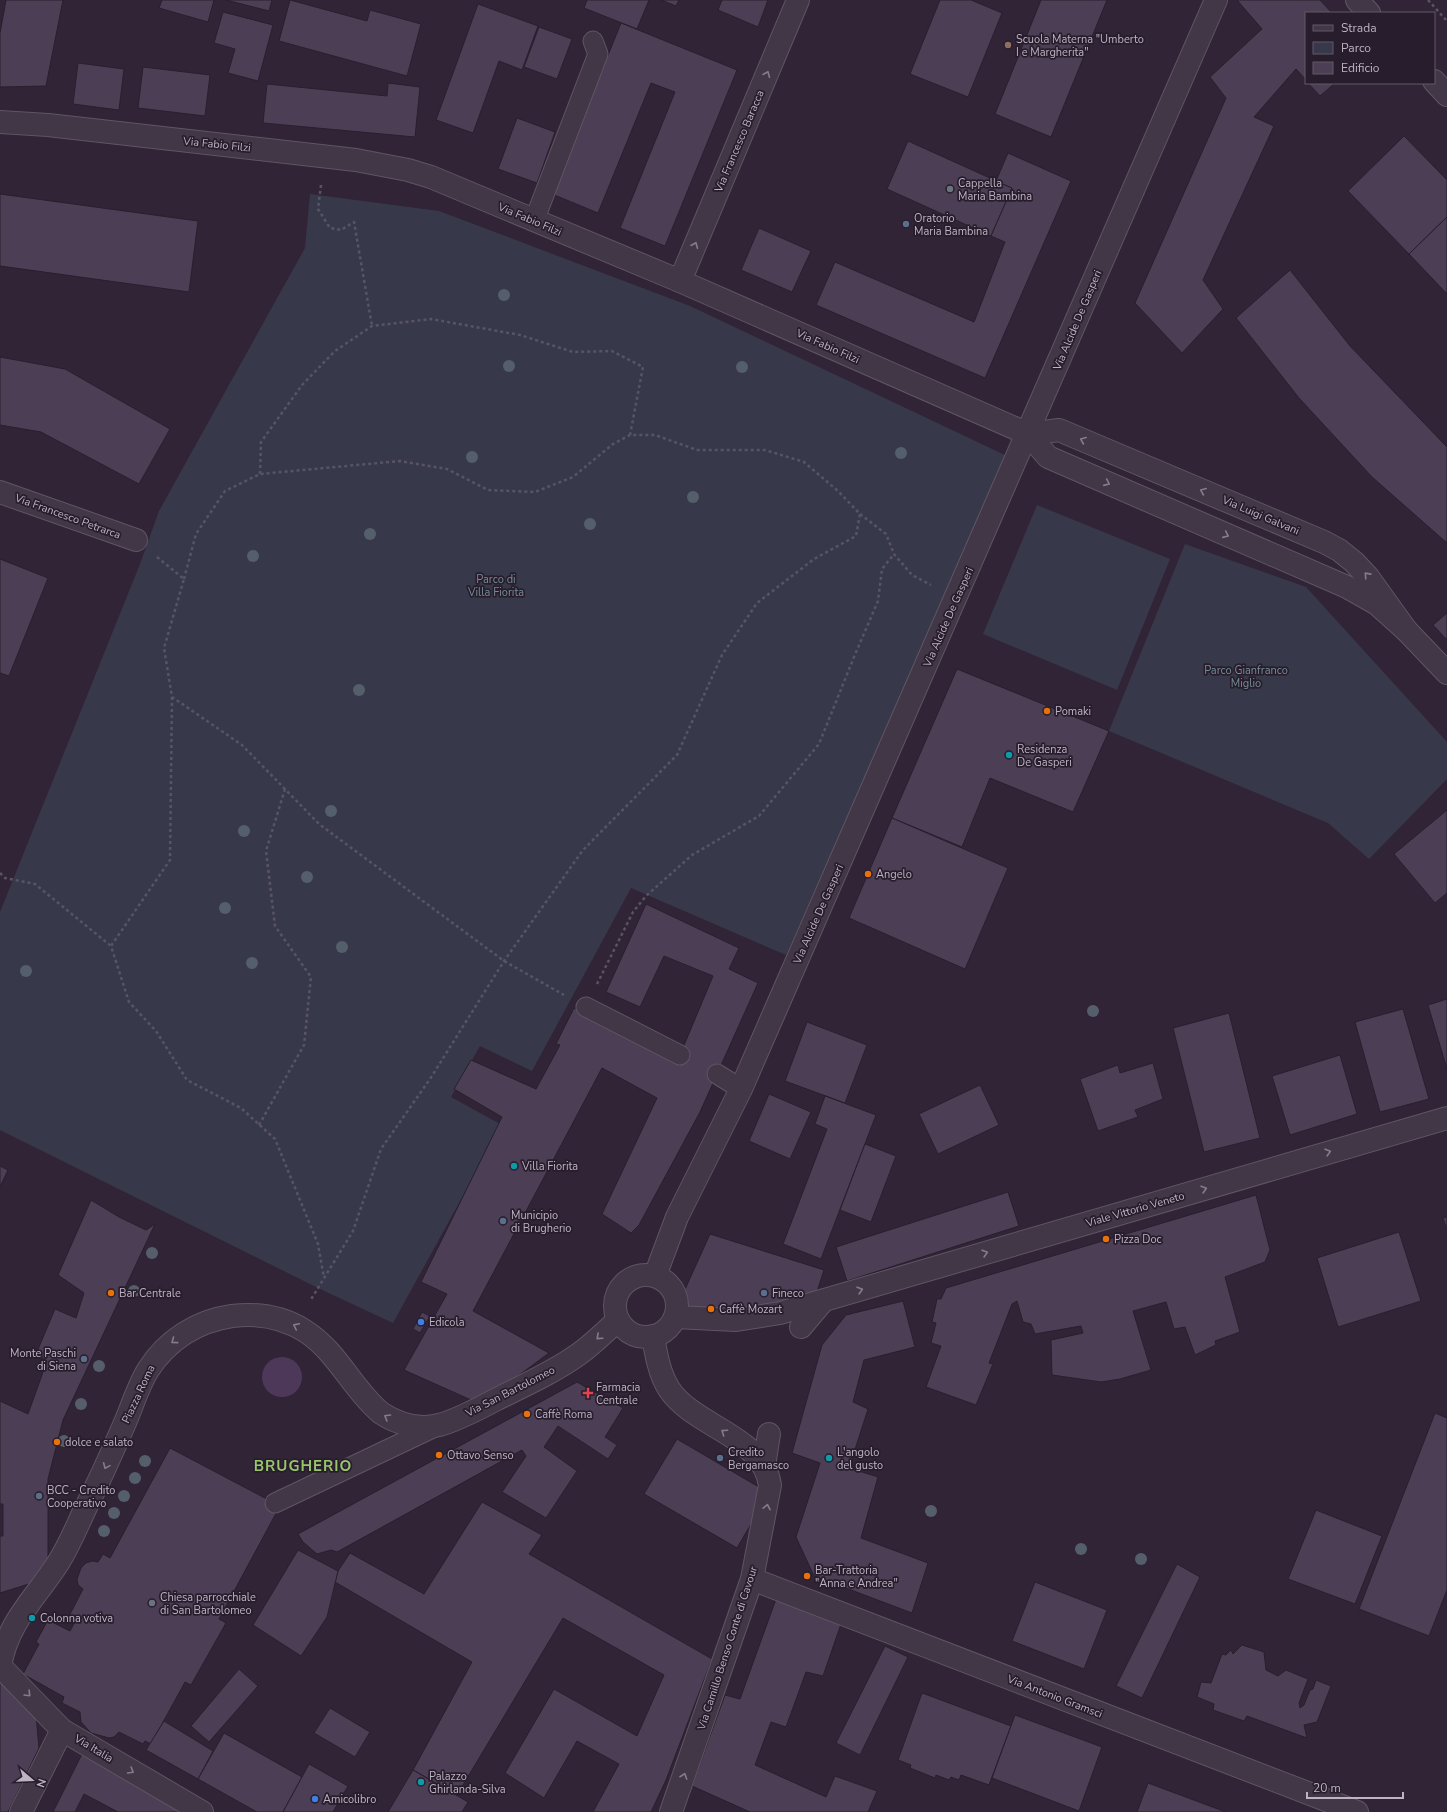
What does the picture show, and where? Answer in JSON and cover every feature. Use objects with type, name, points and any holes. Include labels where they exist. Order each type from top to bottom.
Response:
[{"type":"street","name":"Via Francesco Baracca","points":[[680,281],[798,0]]},
{"type":"street","name":"Via Alcide De Gasperi","points":[[655,1276],[672,1230],[741,1089],[1216,0]]},
{"type":"street","points":[[1357,0],[1368,12]]},
{"type":"street","points":[[1435,82],[1447,95]]},
{"type":"street","name":"Via Fabio Filzi","points":[[0,122],[56,126],[325,156],[385,165],[420,174],[680,281],[1028,434]]},
{"type":"street","name":"Via Luigi Galvani","points":[[1028,434],[1059,430],[1324,542],[1344,554],[1368,577],[1406,630],[1447,673]]},
{"type":"street","points":[[1028,434],[1048,457],[1347,587],[1377,604],[1406,630]]},
{"type":"street","name":"Via Francesco Petrarca","points":[[0,492],[136,540]]},
{"type":"street","name":"Viale Vittorio Veneto","points":[[675,1317],[721,1320],[753,1318],[780,1313],[1447,1118]]},
{"type":"street","points":[[644,1274],[655,1276],[664,1280],[671,1287],[676,1296],[677,1307],[675,1317],[670,1326],[653,1336],[642,1337],[632,1334],[624,1328],[618,1320],[615,1310],[619,1290],[626,1282],[635,1276],[644,1274]]},
{"type":"street","points":[[801,1327],[823,1301]]},
{"type":"street","name":"Piazza Roma","points":[[0,1666],[12,1628],[19,1615],[59,1562],[99,1481],[147,1372],[158,1355],[171,1342],[184,1334],[213,1320],[236,1316],[260,1315],[280,1319],[315,1338],[328,1350],[375,1408],[381,1413],[392,1420],[405,1425],[438,1425]]},
{"type":"street","name":"Via San Bartolomeo","points":[[438,1425],[482,1406],[555,1369],[580,1353],[618,1320]]},
{"type":"street","points":[[653,1336],[659,1368],[669,1389],[677,1398],[692,1410],[746,1447],[764,1466]]},
{"type":"street","name":"Via Camillo Benso Conte di Cavour","points":[[677,1810],[752,1579],[770,1494],[769,1476],[764,1466],[769,1434]]},
{"type":"street","name":"Via Antonio Gramsci","points":[[752,1579],[1357,1812]]},
{"type":"street","name":"Via Italia","points":[[0,1666],[62,1730],[202,1812]]},
{"type":"street","points":[[21,1812],[62,1730]]},
{"type":"lane","points":[[534,221],[598,54],[593,41]]},
{"type":"lane","points":[[586,1007],[680,1055]]},
{"type":"lane","points":[[717,1074],[741,1089]]},
{"type":"lane","points":[[274,1503],[438,1425]]},
{"type":"path","points":[[1428,0],[1447,20]]},
{"type":"path","points":[[325,156],[318,209],[330,228],[341,230],[354,222],[372,326]]},
{"type":"path","points":[[260,474],[262,442],[302,385],[335,351],[372,326],[431,319],[520,335],[572,352],[612,351],[643,367],[630,435]]},
{"type":"path","points":[[111,946],[170,860],[172,697],[164,648],[196,534],[225,491],[260,474],[400,461],[447,469],[488,490],[535,492],[573,477],[613,444],[630,435],[656,435],[697,450],[764,450],[804,462],[838,491],[860,514],[886,534],[894,554],[912,575],[956,598]]},
{"type":"path","points":[[295,1326],[353,1231],[381,1149],[430,1079],[504,961],[583,850],[677,755],[722,655],[757,603],[814,559],[856,536],[860,514]]},
{"type":"path","points":[[136,540],[184,579]]},
{"type":"path","points":[[172,697],[242,745],[319,824],[504,961],[586,1007],[633,912],[646,896],[692,855],[759,816],[819,744],[878,601],[882,569],[894,554]]},
{"type":"path","points":[[259,1125],[304,1045],[311,977],[275,926],[266,851],[285,789]]},
{"type":"path","points":[[0,873],[5,878],[35,884],[111,946],[129,1002],[156,1031],[187,1080],[241,1108],[275,1139],[318,1244],[324,1278]]},
{"type":"green space","name":"Parco di Villa Fiorita","points":[[310,194],[439,211],[690,306],[1007,456],[786,955],[631,888],[532,1071],[480,1046],[451,1097],[502,1125],[393,1323],[318,1288],[0,1130],[0,912],[140,564],[159,511],[305,248]]},
{"type":"green space","points":[[1037,505],[1170,559],[1117,690],[983,634]]},
{"type":"green space","name":"Parco Gianfranco Miglio","points":[[1185,544],[1306,587],[1447,742],[1447,779],[1369,859],[1328,823],[1109,731]]},
{"type":"shaded area","points":[[286,1357],[293,1360],[299,1366],[302,1377],[301,1385],[293,1394],[286,1397],[278,1397],[271,1394],[263,1385],[262,1373],[265,1366],[274,1358]]},
{"type":"building","points":[[6,0],[63,0],[46,86],[0,87],[0,33]]},
{"type":"building","points":[[162,0],[214,0],[208,22],[159,8]]},
{"type":"building","points":[[226,0],[272,0],[269,11]]},
{"type":"building","points":[[290,0],[367,21],[370,10],[421,24],[407,76],[279,41]]},
{"type":"building","points":[[587,0],[649,0],[637,29],[584,8]]},
{"type":"building","points":[[661,0],[679,0],[676,6]]},
{"type":"building","points":[[722,0],[768,0],[758,27],[718,10]]},
{"type":"building","points":[[940,0],[971,0],[1002,13],[968,97],[910,74]]},
{"type":"building","points":[[1041,0],[1107,0],[1051,137],[995,114]]},
{"type":"building","points":[[1237,0],[1320,0],[1331,12],[1305,12],[1305,79],[1296,69],[1254,117],[1274,126],[1203,280],[1223,309],[1182,353],[1135,303],[1226,98],[1210,77],[1262,29]]},
{"type":"building","points":[[478,4],[538,26],[522,70],[499,61],[473,133],[436,120]]},
{"type":"building","points":[[223,12],[273,25],[258,81],[228,73],[235,49],[214,43]]},
{"type":"building","points":[[621,23],[737,70],[665,246],[620,228],[675,92],[651,83],[598,213],[552,194]]},
{"type":"building","points":[[539,27],[572,39],[557,79],[524,67]]},
{"type":"building","points":[[78,63],[124,69],[119,110],[73,104]]},
{"type":"building","points":[[143,67],[210,75],[205,116],[138,108]]},
{"type":"building","points":[[388,83],[420,87],[415,137],[263,123],[267,84],[387,96]]},
{"type":"building","points":[[1309,84],[1334,84],[1320,96]]},
{"type":"building","points":[[517,118],[555,132],[537,183],[498,169]]},
{"type":"building","points":[[1404,136],[1447,180],[1447,217],[1409,254],[1348,191]]},
{"type":"building","name":"Cappella Maria Bambina","points":[[908,141],[1012,188],[991,236],[887,189]]},
{"type":"building","points":[[1008,153],[1071,181],[985,378],[816,305],[835,262],[974,322],[1005,242],[991,236],[1012,188],[996,181]]},
{"type":"building","points":[[0,194],[198,221],[189,292],[0,266]]},
{"type":"building","points":[[1447,217],[1447,294],[1409,254]]},
{"type":"building","points":[[759,228],[811,251],[792,292],[741,270]]},
{"type":"building","points":[[1290,270],[1350,346],[1447,447],[1447,543],[1372,477],[1299,398],[1236,318]]},
{"type":"building","points":[[0,357],[65,369],[170,429],[139,484],[41,432],[0,425]]},
{"type":"building","points":[[0,559],[48,578],[9,676],[0,673]]},
{"type":"building","points":[[1447,613],[1447,640],[1433,625]]},
{"type":"building","name":"Residenza De Gasperi","points":[[957,669],[1109,731],[1073,812],[990,778],[962,847],[892,818]]},
{"type":"building","points":[[1447,810],[1447,893],[1435,903],[1394,854]]},
{"type":"building","points":[[892,818],[1008,868],[965,969],[849,918]]},
{"type":"building","name":"Villa Fiorita","points":[[646,904],[739,948],[729,969],[758,983],[700,1112],[639,1225],[631,1233],[602,1214],[657,1098],[602,1068],[473,1311],[549,1353],[480,1404],[404,1370],[447,1294],[421,1282],[502,1117],[454,1089],[471,1060],[536,1089],[560,1045],[556,1044],[574,1008],[677,1062],[713,976],[664,956],[640,1007],[606,992]]},
{"type":"building","points":[[1447,999],[1447,1069],[1428,1005]]},
{"type":"building","points":[[1403,1009],[1429,1099],[1380,1112],[1355,1022]]},
{"type":"building","points":[[1229,1013],[1260,1138],[1204,1152],[1173,1028]]},
{"type":"building","points":[[807,1022],[867,1045],[845,1103],[785,1081]]},
{"type":"building","points":[[1340,1055],[1357,1114],[1290,1135],[1272,1076]]},
{"type":"building","points":[[1153,1063],[1163,1099],[1135,1110],[1138,1117],[1098,1131],[1080,1079],[1118,1065],[1120,1073]]},
{"type":"building","points":[[980,1085],[999,1125],[938,1154],[919,1114]]},
{"type":"building","points":[[769,1094],[811,1112],[790,1159],[749,1141]]},
{"type":"building","points":[[825,1096],[876,1115],[821,1259],[783,1244],[827,1129],[815,1124]]},
{"type":"building","points":[[865,1144],[896,1156],[871,1222],[840,1210]]},
{"type":"building","points":[[0,1166],[8,1170],[0,1187]]},
{"type":"building","points":[[1008,1192],[1019,1226],[847,1281],[836,1247]]},
{"type":"building","points":[[1256,1195],[1270,1250],[1265,1262],[1225,1277],[1240,1332],[1215,1341],[1216,1345],[1195,1355],[1185,1327],[1174,1329],[1166,1302],[1133,1311],[1151,1370],[1120,1379],[1101,1382],[1052,1375],[1051,1340],[1083,1333],[1081,1326],[1035,1334],[1031,1324],[1023,1322],[1017,1301],[1012,1304],[989,1363],[993,1364],[976,1405],[926,1387],[941,1346],[931,1343],[936,1323],[932,1322],[937,1299],[941,1299],[946,1288]]},
{"type":"building","points":[[91,1200],[119,1217],[146,1230],[155,1224],[63,1420],[48,1479],[48,1578],[0,1593],[0,1536],[3,1536],[3,1504],[0,1504],[0,1401],[28,1414],[47,1361],[36,1354],[55,1309],[76,1318],[84,1293],[58,1275]]},
{"type":"building","points":[[1447,1217],[1447,1230],[1443,1218]]},
{"type":"building","points":[[1399,1232],[1421,1301],[1338,1327],[1317,1258]]},
{"type":"building","points":[[710,1234],[824,1270],[816,1295],[803,1305],[691,1311],[682,1296]]},
{"type":"building","name":"L'angolo del gusto","points":[[903,1301],[915,1347],[864,1360],[853,1402],[868,1409],[849,1468],[878,1477],[861,1538],[928,1563],[912,1613],[814,1576],[796,1537],[820,1463],[792,1453],[822,1345],[846,1315]]},
{"type":"building","name":"Edicola","points":[[422,1312],[430,1316],[420,1333],[413,1329]]},
{"type":"building","points":[[577,1382],[623,1408],[605,1437],[617,1445],[608,1459],[558,1426],[544,1447],[577,1471],[546,1518],[502,1492],[526,1456],[522,1450],[337,1552],[331,1550],[317,1554],[303,1542],[298,1534]]},
{"type":"building","points":[[1435,1413],[1447,1418],[1447,1590],[1429,1636],[1359,1609]]},
{"type":"building","points":[[677,1439],[769,1493],[737,1548],[644,1494]]},
{"type":"building","name":"Chiesa parrocchiale di San Bartolomeo","points":[[170,1448],[280,1506],[219,1619],[226,1623],[191,1685],[185,1682],[151,1744],[145,1741],[143,1744],[119,1732],[114,1737],[109,1738],[91,1733],[81,1722],[80,1712],[62,1703],[64,1697],[23,1674],[39,1644],[36,1642],[48,1620],[70,1631],[76,1620],[69,1616],[83,1589],[78,1585],[77,1579],[81,1568],[86,1563],[92,1561],[98,1562],[103,1554],[110,1558]]},
{"type":"building","points":[[482,1502],[542,1535],[529,1554],[712,1659],[666,1780],[651,1812],[593,1812],[619,1764],[577,1741],[544,1798],[505,1773],[554,1689],[637,1736],[664,1675],[563,1618],[457,1795],[413,1770],[472,1662],[335,1582],[338,1571],[350,1553],[424,1594]]},
{"type":"building","points":[[1316,1510],[1382,1536],[1355,1604],[1288,1579]]},
{"type":"building","points":[[298,1550],[338,1571],[327,1617],[301,1656],[253,1625]]},
{"type":"building","points":[[1177,1564],[1200,1577],[1142,1698],[1116,1686]]},
{"type":"building","points":[[1035,1582],[1107,1610],[1084,1669],[1012,1641]]},
{"type":"building","points":[[776,1599],[841,1624],[823,1676],[806,1672],[786,1727],[771,1722],[755,1765],[826,1797],[835,1776],[877,1791],[868,1812],[750,1812],[692,1786],[725,1695],[740,1699]]},
{"type":"building","points":[[1242,1645],[1264,1652],[1266,1670],[1278,1676],[1286,1670],[1308,1679],[1299,1703],[1300,1708],[1304,1705],[1316,1680],[1331,1686],[1317,1722],[1304,1725],[1307,1738],[1247,1716],[1244,1721],[1213,1710],[1214,1704],[1197,1697],[1201,1682],[1211,1683],[1222,1654],[1226,1655],[1231,1650],[1233,1654]]},
{"type":"building","points":[[885,1646],[908,1657],[860,1755],[836,1743]]},
{"type":"building","points":[[239,1669],[258,1686],[209,1742],[191,1726]]},
{"type":"building","points":[[0,1680],[36,1715],[39,1748],[8,1812],[0,1812]]},
{"type":"building","points":[[922,1693],[1011,1726],[989,1785],[961,1775],[959,1780],[951,1777],[949,1780],[936,1775],[935,1778],[910,1768],[911,1765],[898,1760]]},
{"type":"building","points":[[330,1708],[370,1732],[355,1757],[314,1733]]},
{"type":"building","points":[[1015,1715],[1102,1747],[1079,1811],[992,1778]]},
{"type":"building","points":[[164,1721],[213,1751],[198,1779],[146,1750]]},
{"type":"building","points":[[224,1733],[302,1777],[283,1812],[257,1812],[198,1779]]},
{"type":"building","points":[[82,1754],[191,1812],[118,1812],[84,1794],[75,1812],[53,1812]]},
{"type":"building","name":"Amicolibro","points":[[309,1764],[348,1786],[333,1812],[283,1812]]},
{"type":"building","name":"Palazzo Ghirlanda-Silva","points":[[413,1770],[468,1802],[462,1812],[388,1812]]},
{"type":"building","points":[[1148,1783],[1226,1812],[1137,1812]]},
{"type":"place","name":"Scuola Materna \"Umberto I e Margherita\"","points":[[1008,45]]},
{"type":"place","name":"Cappella Maria Bambina","points":[[950,189]]},
{"type":"place","name":"Oratorio Maria Bambina","points":[[906,224]]},
{"type":"place","name":"Pomaki","points":[[1047,711]]},
{"type":"place","name":"Residenza De Gasperi","points":[[1009,755]]},
{"type":"place","name":"Angelo","points":[[868,874]]},
{"type":"place","name":"Villa Fiorita","points":[[514,1166]]},
{"type":"place","name":"Municipio di Brugherio","points":[[503,1221]]},
{"type":"place","name":"Pizza Doc","points":[[1106,1239]]},
{"type":"place","name":"Bar Centrale","points":[[111,1293]]},
{"type":"place","name":"Fineco","points":[[764,1293]]},
{"type":"place","name":"Caffè Mozart","points":[[711,1309]]},
{"type":"place","name":"Edicola","points":[[421,1322]]},
{"type":"place","name":"Monte Paschi di Siena","points":[[84,1359]]},
{"type":"place","name":"Farmacia Centrale","points":[[588,1393]]},
{"type":"place","name":"Caffè Roma","points":[[527,1414]]},
{"type":"place","name":"dolce e salato","points":[[57,1442]]},
{"type":"place","name":"Ottavo Senso","points":[[439,1455]]},
{"type":"place","name":"Credito Bergamasco","points":[[720,1458]]},
{"type":"place","name":"L'angolo del gusto","points":[[829,1458]]},
{"type":"place","name":"BCC - Credito Cooperativo","points":[[39,1496]]},
{"type":"place","name":"Bar-Trattoria \"Anna e Andrea\"","points":[[807,1576]]},
{"type":"place","name":"Chiesa parrocchiale di San Bartolomeo","points":[[152,1603]]},
{"type":"place","name":"Colonna votiva","points":[[32,1618]]},
{"type":"place","name":"Palazzo Ghirlanda-Silva","points":[[421,1782]]},
{"type":"place","name":"Amicolibro","points":[[315,1799]]},
{"type":"district","name":"BRUGHERIO","points":[[303,1466]]}]
